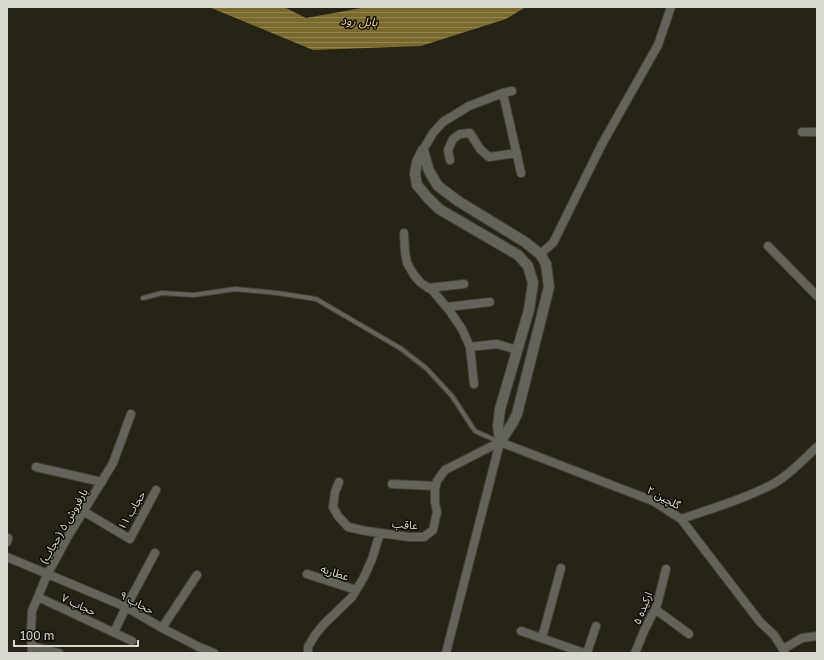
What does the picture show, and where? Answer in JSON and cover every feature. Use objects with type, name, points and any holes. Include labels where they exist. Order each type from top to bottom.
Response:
[{"type":"street","points":[[540,254],[553,243],[602,144],[658,45],[671,7]]},
{"type":"street","points":[[500,442],[498,426],[500,409],[528,310],[534,283],[528,266],[518,255],[439,209],[426,197],[417,185],[415,174],[417,162],[423,150],[433,133],[444,122],[469,106],[512,91]]},
{"type":"street","points":[[503,93],[521,173]]},
{"type":"street","points":[[802,132],[817,132]]},
{"type":"street","points":[[450,160],[448,150],[453,139],[460,134],[470,133],[480,148],[489,157],[517,153]]},
{"type":"street","points":[[423,150],[429,171],[438,186],[458,202],[525,242],[540,254],[546,264],[549,287],[516,414],[512,424],[500,442],[446,653]]},
{"type":"street","points":[[404,233],[404,252],[407,263],[421,283],[432,290],[447,308],[462,330],[470,347],[474,384]]},
{"type":"street","points":[[768,246],[817,296]]},
{"type":"street","points":[[428,288],[464,284]]},
{"type":"street","points":[[447,308],[490,302]]},
{"type":"street","points":[[528,310],[542,316]]},
{"type":"street","points":[[470,347],[497,344],[517,350]]},
{"type":"street","name":"بارفروش ۵ (حجاب)","points":[[32,650],[32,611],[47,574],[83,511],[113,463],[131,414]]},
{"type":"street","points":[[392,484],[436,486],[437,481],[445,470],[500,442]]},
{"type":"street","name":"گلچین ۲","points":[[500,442],[653,501],[681,519],[760,622],[774,635],[784,651]]},
{"type":"street","points":[[681,519],[735,501],[773,484],[795,468],[817,447]]},
{"type":"street","points":[[36,467],[102,482]]},
{"type":"street","name":"عاقب","points":[[339,482],[335,492],[333,507],[338,516],[348,527],[409,537],[424,537],[433,530],[438,512],[435,502],[436,486]]},
{"type":"street","name":"حجاب ۱۱","points":[[83,511],[130,540],[156,490]]},
{"type":"street","points":[[308,653],[308,647],[315,635],[352,596],[364,577],[372,559],[380,532]]},
{"type":"street","points":[[114,632],[156,553]]},
{"type":"street","name":"حجاب ۹","points":[[7,557],[126,607],[162,628],[214,653]]},
{"type":"street","points":[[542,638],[561,568]]},
{"type":"street","name":"ارکیده ۵","points":[[635,653],[657,605],[666,569]]},
{"type":"street","name":"عطاریه","points":[[307,574],[356,590]]},
{"type":"street","points":[[162,628],[197,575]]},
{"type":"street","name":"حجاب ۷","points":[[38,597],[132,641]]},
{"type":"street","points":[[655,610],[689,634]]},
{"type":"street","points":[[522,631],[586,653],[596,626]]},
{"type":"street","points":[[784,651],[802,638],[817,636]]},
{"type":"street","points":[[32,650],[59,653]]},
{"type":"lane","points":[[144,298],[162,293],[194,295],[235,289],[316,299],[406,352],[426,368],[452,396],[475,431],[500,442]]},
{"type":"water","name":"بابل رود","points":[[209,7],[284,7],[306,18],[367,7],[526,7],[506,19],[421,46],[313,50]]}]
